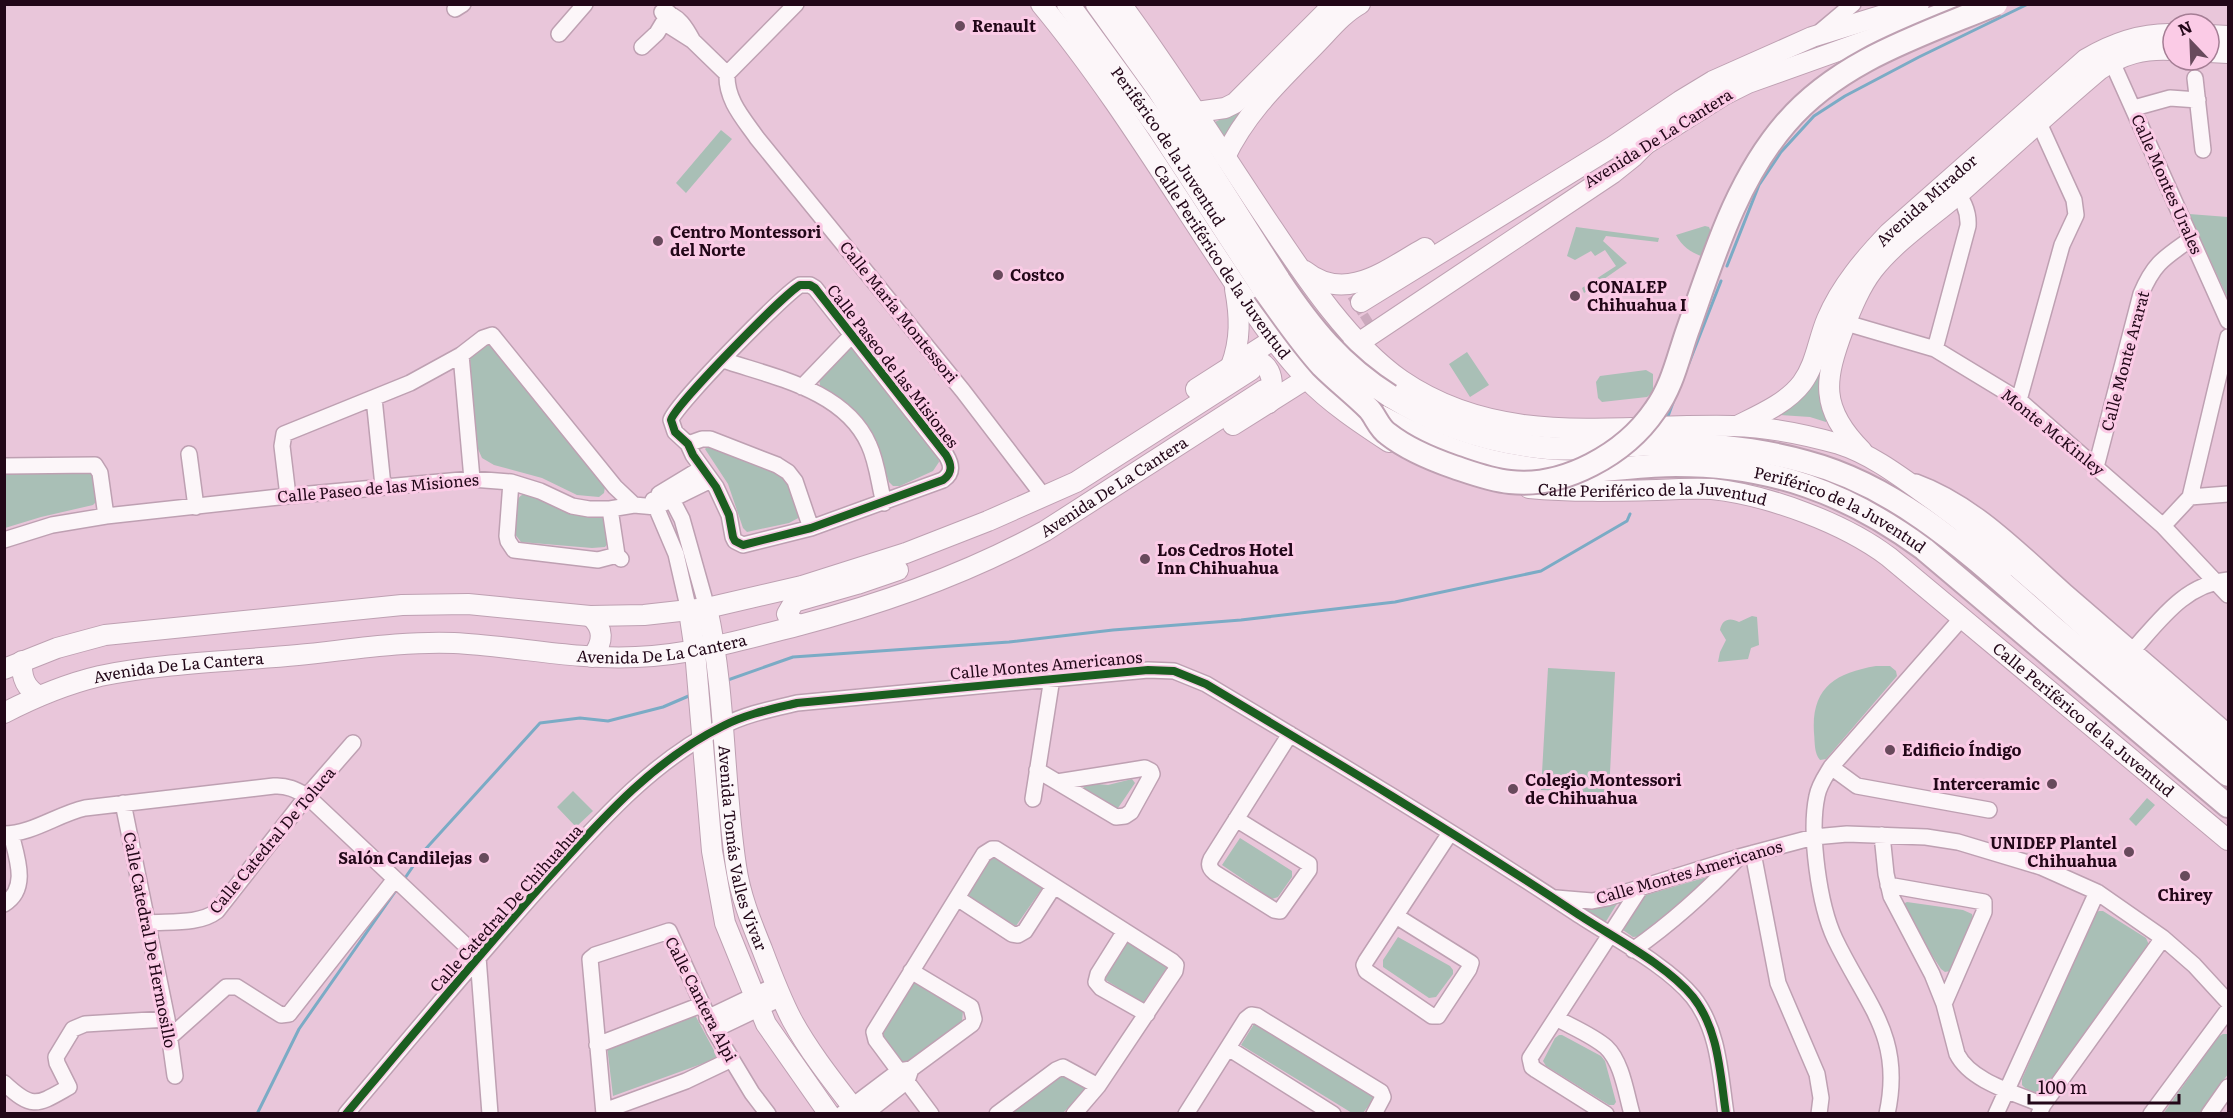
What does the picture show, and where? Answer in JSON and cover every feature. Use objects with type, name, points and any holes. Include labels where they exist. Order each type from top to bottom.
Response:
[{"type":"highway","name":"Periférico de la Juventud","points":[[1068,4],[1159,129],[1264,291]]},
{"type":"highway","name":"Periférico de la Juventud","points":[[1097,4],[1158,88],[1264,291]]},
{"type":"highway","points":[[1370,411],[1384,432],[1404,446],[1443,463],[1488,478],[1511,482],[1538,482],[1562,477],[1609,453],[1635,433],[1656,410],[1666,391],[1741,188],[1766,147],[1787,121],[1810,98],[1868,59],[1996,4]]},
{"type":"highway","name":"Calle Periférico de la Juventud","points":[[1264,291],[1320,337],[1342,361],[1366,381],[1390,396]]},
{"type":"highway","name":"Calle Periférico de la Juventud","points":[[1264,291],[1322,366],[1370,411]]},
{"type":"highway","name":"Periférico de la Juventud","points":[[1390,396],[1408,407],[1455,428],[1512,443],[1549,448],[1662,444],[1739,449],[1806,462],[1869,484],[1919,515],[1983,566],[2229,775]]},
{"type":"highway","name":"Periférico de la Juventud","points":[[1370,411],[1410,433],[1453,451],[1513,466],[1582,471],[1674,465],[1724,466],[1772,476],[1831,494],[1890,524],[1924,549],[2229,806]]},
{"type":"highway","points":[[1964,522],[1977,540],[2046,608],[2101,667]]},
{"type":"main road","name":"Calle Periférico de la Juventud","points":[[1041,4],[1131,125],[1233,281],[1264,291],[1274,338],[1307,379],[1370,430],[1415,458],[1492,483],[1558,491],[1712,489],[1760,499],[1836,525],[1874,545],[2229,840]]},
{"type":"main road","points":[[1121,4],[1197,112],[1302,272],[1360,342],[1403,381],[1457,410],[1489,420],[1516,425],[1575,429],[1736,426],[1772,429],[1844,445],[1900,476],[2059,595],[2229,752]]},
{"type":"main road","points":[[1225,157],[1253,98],[1334,4]]},
{"type":"main road","points":[[1197,112],[1225,108],[1253,98],[1360,4]]},
{"type":"main road","name":"Avenida De La Cantera","points":[[1360,302],[1612,147],[1713,81],[1869,12],[1920,4]]},
{"type":"main road","name":"Avenida De La Cantera","points":[[4,713],[39,696],[100,676],[409,644],[455,643],[592,657],[696,659],[717,655],[799,625],[861,608],[943,579],[1046,531],[1084,516],[1270,397],[1307,379],[1360,342],[1381,322],[1614,173],[1646,144],[1724,95],[1748,83],[1969,4]]},
{"type":"main road","name":"Avenida Mirador","points":[[1736,426],[1783,400],[1802,384],[1837,320],[1874,269],[1953,188],[2034,116],[2099,70],[2109,54],[2134,51],[2161,43]]},
{"type":"main road","points":[[1302,272],[1325,283],[1337,286],[1351,285],[1386,270],[1580,160],[1612,147]]},
{"type":"main road","points":[[1264,291],[1270,311],[1280,310],[1297,296],[1302,272]]},
{"type":"main road","points":[[1233,281],[1240,326],[1238,343],[1241,365]]},
{"type":"main road","points":[[1241,365],[1274,338],[1314,320],[1339,319]]},
{"type":"main road","name":"Avenida Mirador","points":[[1837,320],[1828,378],[1829,397],[1846,436],[1867,456]]},
{"type":"main road","points":[[1381,322],[1385,367]]},
{"type":"main road","points":[[1012,511],[1023,498],[1115,445],[1251,358],[1267,368],[1274,388],[1270,397],[1333,401],[1336,380],[1344,371],[1355,365],[1369,363],[1385,367]]},
{"type":"main road","name":"Avenida De La Cantera","points":[[13,665],[68,644],[105,635],[402,605],[468,604],[590,616],[644,615],[698,609],[802,586],[906,554],[1076,482],[1241,365]]},
{"type":"main road","points":[[799,625],[790,620],[787,614],[794,602],[857,584],[914,564],[941,550],[961,532]]},
{"type":"main road","name":"Avenida Tomás Valles Vivar","points":[[698,609],[717,655],[736,867],[750,919],[778,992],[806,1042],[854,1112]]},
{"type":"main road","name":"Avenida Tomás Valles Vivar","points":[[698,609],[696,659],[699,716],[703,738],[712,851],[729,934],[749,1006],[829,1113]]},
{"type":"main road","points":[[590,616],[597,622],[601,631],[598,649],[592,657]]},
{"type":"main road","points":[[13,665],[26,685],[39,696]]},
{"type":"street","points":[[559,34],[585,4]]},
{"type":"street","points":[[662,12],[671,27],[693,42],[727,74],[796,4]]},
{"type":"street","points":[[1812,37],[1853,4]]},
{"type":"street","points":[[642,47],[657,33],[662,12]]},
{"type":"street","name":"Calle Montes Urales","points":[[2109,54],[2229,321]]},
{"type":"street","name":"Calle María Montessori","points":[[727,74],[727,90],[733,104],[758,138],[963,391],[1038,489]]},
{"type":"street","points":[[2195,78],[2203,150]]},
{"type":"street","points":[[2134,108],[2170,98],[2198,100]]},
{"type":"street","points":[[2019,400],[2062,245],[2076,215],[2074,200],[2034,116]]},
{"type":"street","points":[[1935,349],[1968,226],[1968,213],[1953,188]]},
{"type":"street","name":"Calle Monte Ararat","points":[[2096,466],[2141,294],[2150,273],[2162,259],[2191,239]]},
{"type":"street","name":"Calle Paseo de las Misiones","points":[[805,285],[815,288],[851,336],[946,455],[951,465],[949,476],[884,503],[811,528],[743,545],[739,544],[733,537],[729,515],[707,474],[688,444],[671,425],[672,414],[795,288],[805,285]]},
{"type":"street","name":"Monte McKinley","points":[[1837,320],[1935,349],[2019,400],[2163,526],[2221,580],[2229,595]]},
{"type":"street","points":[[288,495],[282,446],[284,434],[410,383],[461,355],[483,338],[492,335],[615,488],[647,503]]},
{"type":"street","points":[[802,387],[851,336]]},
{"type":"street","points":[[2163,526],[2190,497],[2229,337]]},
{"type":"street","points":[[461,355],[472,479]]},
{"type":"street","points":[[723,360],[802,387],[835,406],[864,435],[870,447],[884,503]]},
{"type":"street","points":[[374,398],[383,486]]},
{"type":"street","points":[[688,444],[702,439],[710,440],[782,468],[795,481],[811,528]]},
{"type":"street","points":[[189,454],[196,507]]},
{"type":"street","points":[[4,466],[95,465],[99,473],[106,516]]},
{"type":"street","name":"Calle Paseo de las Misiones","points":[[4,540],[51,525],[106,516],[288,495],[472,479],[511,482],[540,491],[572,506],[610,509],[647,503],[669,495],[707,474]]},
{"type":"street","points":[[1900,476],[1942,492],[2012,544],[2059,595],[2133,650],[2229,732]]},
{"type":"street","points":[[511,482],[507,536],[514,550],[598,560],[619,557],[610,509]]},
{"type":"street","points":[[2190,497],[2229,494]]},
{"type":"street","name":"Avenida Tomás Valles Vivar","points":[[669,495],[682,519],[689,541],[698,609]]},
{"type":"street","name":"Avenida Tomás Valles Vivar","points":[[647,503],[673,544],[683,580],[698,609]]},
{"type":"street","points":[[673,544],[689,541]]},
{"type":"street","points":[[2133,650],[2186,594],[2221,580]]},
{"type":"street","points":[[1887,1113],[1892,1079],[1888,1047],[1879,1018],[1830,927],[1823,901],[1814,837],[1816,797],[1822,781],[1831,768],[1961,619]]},
{"type":"street","name":"Calle Montes Americanos","points":[[703,738],[722,717],[748,716],[797,703],[1052,678],[1148,670],[1174,671],[1206,684],[1290,734],[1552,898],[1592,901],[1814,837],[1848,834],[1926,837],[1958,842],[2041,867],[2097,892],[2163,938],[2229,1002]]},
{"type":"street","points":[[1032,799],[1052,678]]},
{"type":"street","points":[[1236,819],[1310,864],[1309,870],[1280,911],[1274,910],[1211,870],[1211,859],[1236,819],[1290,734]]},
{"type":"street","name":"Calle Catedral De Chihuahua","points":[[346,1113],[478,957],[615,806],[647,776],[703,738]]},
{"type":"street","name":"Calle Catedral De Toluca","points":[[147,923],[210,917],[225,902],[307,796],[353,742]]},
{"type":"street","points":[[1037,770],[1057,782],[1116,817],[1131,812],[1152,774],[1145,768],[1057,782]]},
{"type":"street","points":[[1831,768],[1857,786],[1989,810]]},
{"type":"street","points":[[4,904],[15,897],[19,889],[20,876],[8,834],[71,811],[282,785],[296,789],[307,796],[478,957],[490,1113]]},
{"type":"street","name":"Calle Catedral De Hermosillo","points":[[123,803],[167,1019],[175,1076]]},
{"type":"street","points":[[1396,916],[1471,963],[1438,1016],[1432,1016],[1365,969],[1366,962],[1450,833]]},
{"type":"street","points":[[1882,835],[1888,885],[1895,907],[1925,959],[1944,1004],[1961,1062],[1973,1074],[2041,1109],[2163,938]]},
{"type":"street","points":[[931,1113],[906,1074],[876,1040],[874,1032],[984,854],[992,849],[996,849],[1176,965],[1175,971],[1098,1086],[1074,1113]]},
{"type":"street","points":[[1633,950],[1667,926],[1746,855],[1778,982],[1813,1062],[1820,1086],[1819,1113]]},
{"type":"street","points":[[170,1037],[226,987],[237,987],[284,1016],[292,1011],[395,879]]},
{"type":"street","points":[[1888,885],[1984,902],[1984,912],[1944,1004]]},
{"type":"street","points":[[957,898],[1012,934],[1018,935],[1025,931],[1054,886]]},
{"type":"street","points":[[1606,1113],[1532,1067],[1531,1055],[1641,887]]},
{"type":"street","points":[[1996,1113],[2097,892]]},
{"type":"street","points":[[1552,898],[1633,950],[1683,986],[1704,1013],[1714,1039],[1726,1113]]},
{"type":"street","name":"Calle Cantera Alpi","points":[[604,1112],[590,959],[595,955],[669,931],[707,1017],[730,1060],[768,1113]]},
{"type":"street","points":[[1125,931],[1098,974],[1096,982],[1101,988],[1147,1014]]},
{"type":"street","points":[[854,1112],[972,1024],[974,1015],[970,1007],[911,971]]},
{"type":"street","points":[[597,1045],[749,1006],[778,992]]},
{"type":"street","points":[[2151,1113],[2229,1010]]},
{"type":"street","points":[[1186,1113],[1251,1015],[1257,1016],[1381,1092],[1382,1100],[1374,1113]]},
{"type":"street","points":[[1556,1018],[1599,1042],[1611,1053],[1618,1066],[1632,1113]]},
{"type":"street","points":[[4,1083],[18,1096],[29,1102],[37,1103],[69,1087],[56,1057],[73,1029],[85,1024],[167,1019]]},
{"type":"street","points":[[1228,1048],[1333,1113]]},
{"type":"street","points":[[604,1112],[686,1081],[730,1060]]},
{"type":"street","points":[[997,1113],[1063,1066],[1098,1086]]},
{"type":"street","points":[[2209,1113],[2229,1087]]},
{"type":"green space","points":[[1238,111],[1242,115],[1226,139],[1215,122]]},
{"type":"green space","points":[[721,130],[732,139],[686,193],[676,183]]},
{"type":"green space","points":[[2189,214],[2228,217],[2228,299]]},
{"type":"green space","points":[[1705,226],[1709,227],[1718,249],[1711,260],[1690,251],[1676,235]]},
{"type":"green space","points":[[1576,227],[1659,238],[1658,242],[1606,236],[1603,241],[1627,263],[1584,293],[1582,288],[1616,266],[1605,250],[1595,256],[1591,251],[1575,260],[1567,256]]},
{"type":"green space","points":[[1828,334],[1826,422],[1810,417],[1780,415]]},
{"type":"green space","points":[[492,343],[595,472],[605,487],[604,493],[599,497],[577,495],[542,478],[494,465],[482,458],[478,449],[470,357],[486,344]]},
{"type":"green space","points":[[852,348],[858,351],[937,451],[939,462],[933,471],[900,486],[893,486],[889,482],[874,442],[821,389],[819,380],[846,350]]},
{"type":"green space","points":[[1467,352],[1489,385],[1470,397],[1449,364]]},
{"type":"green space","points":[[1646,370],[1653,374],[1653,392],[1647,397],[1602,402],[1598,398],[1596,382],[1600,376]]},
{"type":"green space","points":[[709,445],[784,472],[802,516],[789,523],[747,532],[743,528],[728,484],[705,449]]},
{"type":"green space","points":[[93,469],[97,501],[93,505],[5,528],[5,472]]},
{"type":"green space","points":[[529,492],[578,514],[603,517],[606,520],[609,542],[605,547],[592,548],[521,542],[514,533],[514,509],[519,498]]},
{"type":"green space","points":[[1752,616],[1757,617],[1759,645],[1751,648],[1748,659],[1718,662],[1726,640],[1720,630],[1723,623],[1730,619],[1739,622]]},
{"type":"green space","points":[[1876,666],[1890,666],[1896,671],[1897,676],[1826,759],[1820,760],[1815,748],[1814,718],[1821,694],[1837,679],[1848,673]]},
{"type":"green space","points":[[1548,668],[1615,672],[1609,793],[1541,790]]},
{"type":"green space","points":[[1132,779],[1135,783],[1118,808],[1114,808],[1084,789],[1083,786],[1087,783],[1108,785]]},
{"type":"green space","points":[[573,791],[593,811],[576,827],[557,807]]},
{"type":"green space","points":[[2147,798],[2155,805],[2136,826],[2129,819]]},
{"type":"green space","points":[[1240,838],[1292,871],[1292,877],[1278,897],[1272,899],[1222,865]]},
{"type":"green space","points":[[991,855],[1043,887],[1016,926],[966,897]]},
{"type":"green space","points":[[1707,877],[1707,880],[1679,913],[1642,936],[1633,937],[1623,930],[1633,908],[1646,895]]},
{"type":"green space","points":[[1618,902],[1605,923],[1586,910],[1589,908]]},
{"type":"green space","points":[[1907,902],[1963,910],[1972,914],[1973,918],[1950,971],[1945,972],[1941,969],[1912,925],[1903,904]]},
{"type":"green space","points":[[2103,911],[2146,938],[2149,945],[2043,1092],[2032,1091],[2022,1085],[2022,1079],[2095,913]]},
{"type":"green space","points":[[1398,937],[1450,966],[1453,970],[1453,974],[1436,997],[1429,998],[1383,967],[1383,960]]},
{"type":"green space","points":[[1128,942],[1168,966],[1143,1003],[1104,979]]},
{"type":"green space","points":[[915,981],[963,1011],[962,1021],[904,1064],[881,1035]]},
{"type":"green space","points":[[695,1015],[718,1058],[613,1096],[607,1046]]},
{"type":"green space","points":[[1260,1023],[1377,1095],[1363,1113],[1352,1113],[1241,1045],[1254,1024]]},
{"type":"green space","points":[[2228,1034],[2228,1074],[2200,1113],[2163,1114],[2218,1037]]},
{"type":"green space","points":[[1559,1035],[1601,1056],[1605,1061],[1616,1102],[1614,1105],[1609,1105],[1546,1066],[1543,1061],[1555,1038]]},
{"type":"green space","points":[[1061,1072],[1086,1089],[1063,1113],[1004,1114]]},
{"type":"waterway","points":[[1727,266],[1759,185],[1781,152],[1814,116],[1845,96],[1919,57],[2028,4]]},
{"type":"waterway","points":[[1689,363],[1721,281]]},
{"type":"waterway","points":[[1667,419],[1675,397]]},
{"type":"waterway","points":[[725,681],[793,657],[1009,642],[1113,630],[1241,620],[1395,602],[1541,571],[1627,521],[1630,514]]},
{"type":"waterway","points":[[403,881],[422,853],[540,723],[580,718],[608,721],[663,707],[691,695]]},
{"type":"waterway","points":[[257,1114],[299,1029],[397,889]]},
{"type":"tunnel","points":[[1251,370],[1361,302]]},
{"type":"tunnel","points":[[1264,390],[1373,321]]},
{"type":"cycle path","points":[[800,285],[810,285],[815,288],[946,455],[950,472],[943,480],[811,528],[743,545],[735,541],[733,537],[729,515],[716,487],[693,455],[688,444],[675,432],[671,420],[690,394],[731,351],[773,308],[800,285]]},
{"type":"cycle path","points":[[346,1114],[490,944],[602,820],[670,758],[723,726],[750,715],[797,703],[1148,670],[1174,671],[1206,684],[1438,825],[1654,962],[1682,985],[1702,1010],[1717,1053],[1726,1114]]},
{"type":"place","name":"Renault","points":[[960,26]]},
{"type":"place","name":"Centro Montessori del Norte","points":[[658,241]]},
{"type":"place","name":"Costco","points":[[998,275]]},
{"type":"place","name":"CONALEP Chihuahua I","points":[[1575,296]]},
{"type":"place","name":"Los Cedros Hotel Inn Chihuahua","points":[[1145,559]]},
{"type":"place","name":"Edificio Índigo","points":[[1890,750]]},
{"type":"place","name":"Interceramic","points":[[2052,784]]},
{"type":"place","name":"Colegio Montessori de Chihuahua","points":[[1513,789]]},
{"type":"place","name":"UNIDEP Plantel Chihuahua","points":[[2129,852]]},
{"type":"place","name":"Salón Candilejas","points":[[484,858]]},
{"type":"place","name":"Chirey","points":[[2185,876]]}]
